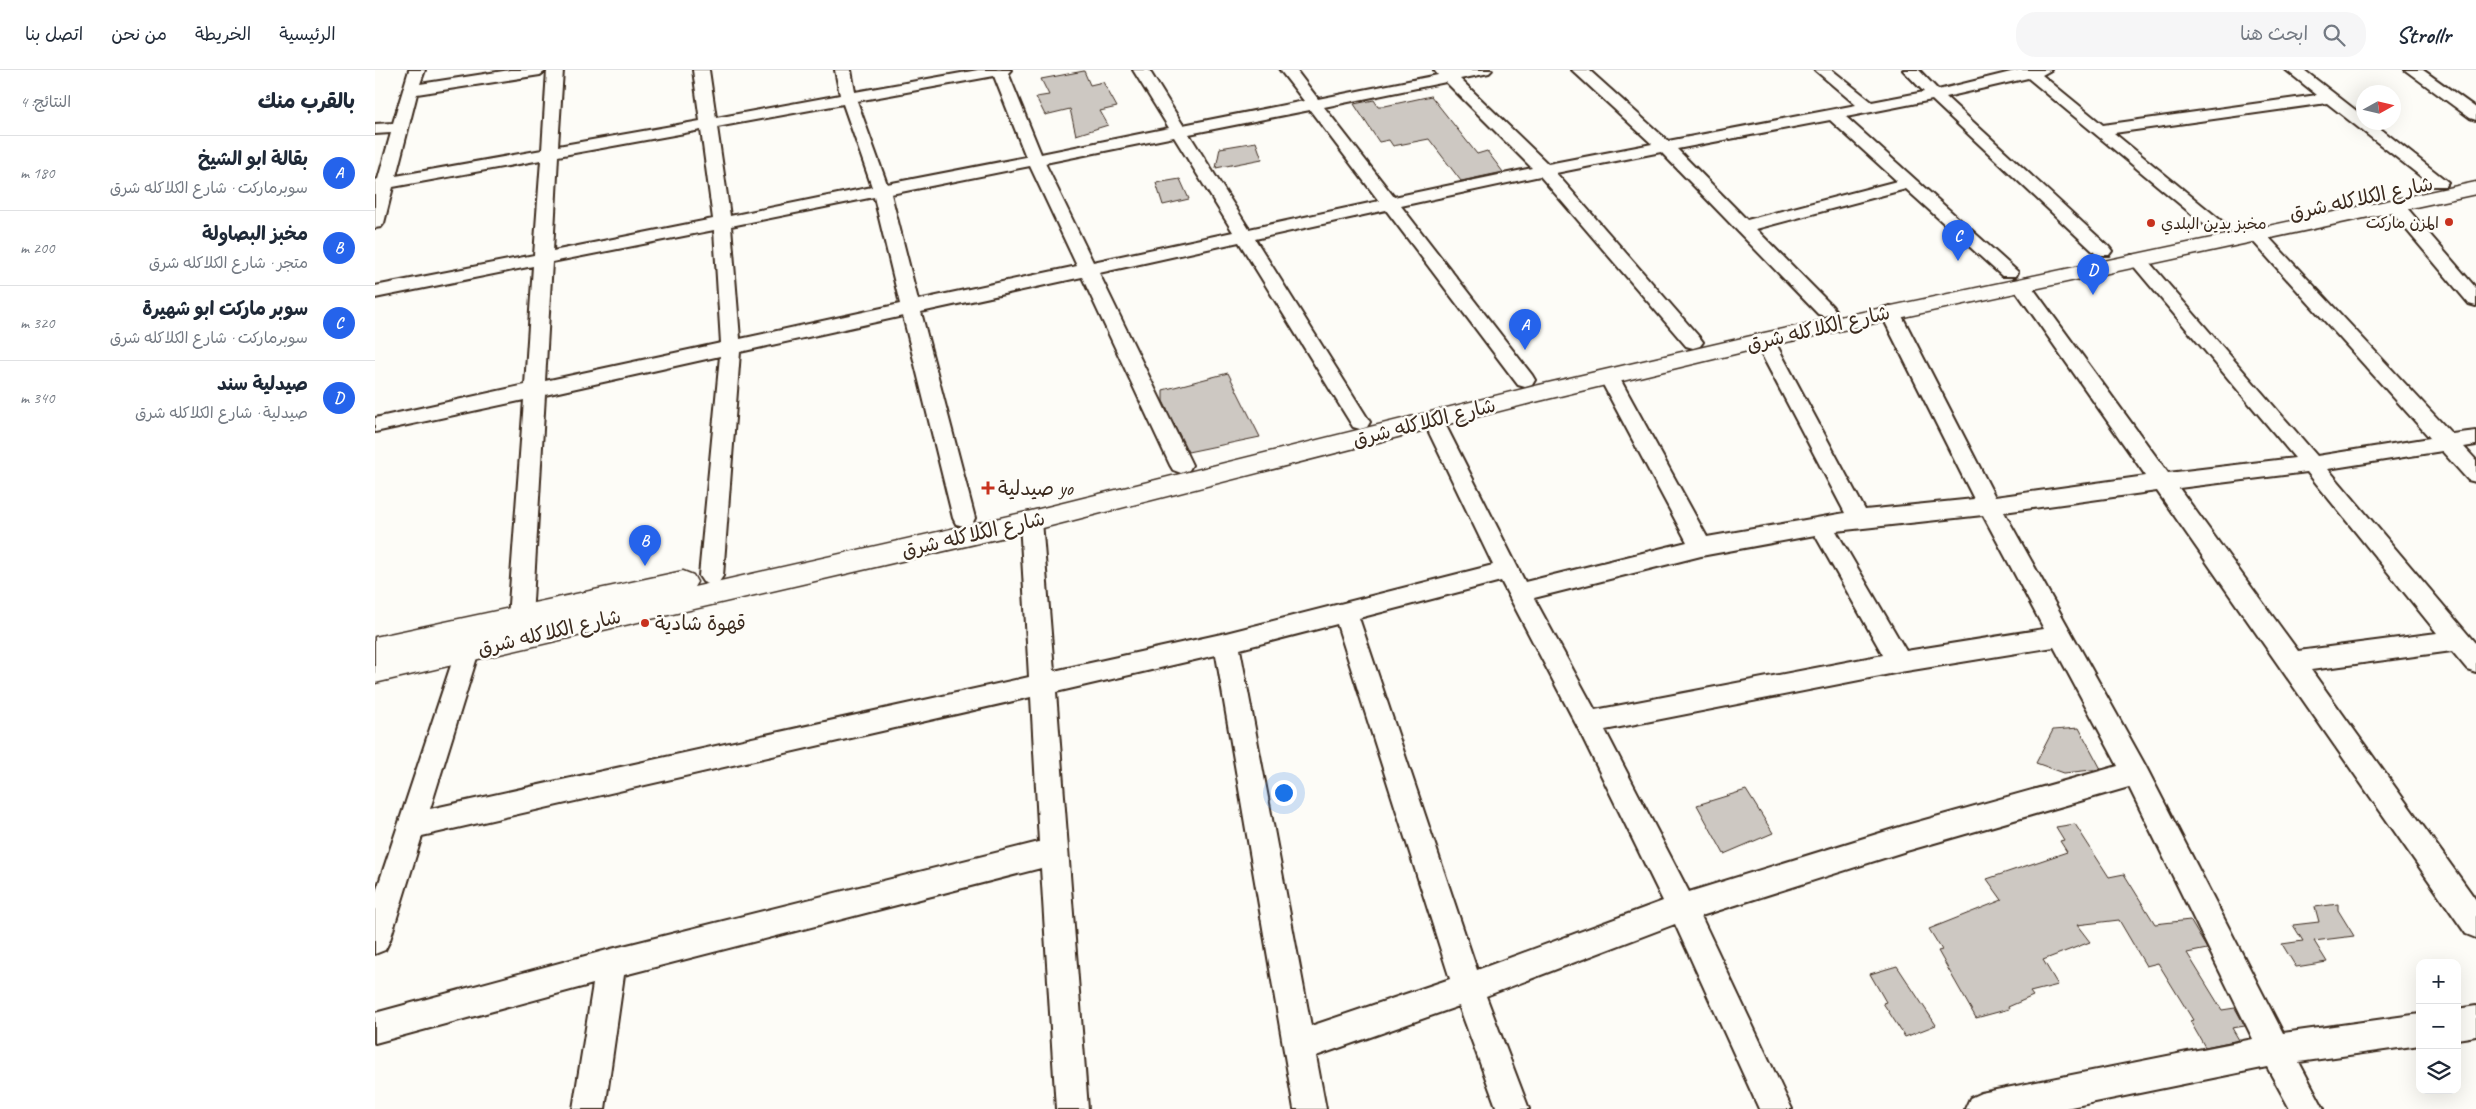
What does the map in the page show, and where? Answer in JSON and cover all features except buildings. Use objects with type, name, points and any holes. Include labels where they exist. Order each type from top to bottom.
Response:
[{"type":"street","points":[[375,223],[380,184],[417,70]]},
{"type":"street","points":[[410,90],[540,70]]},
{"type":"street","points":[[520,618],[541,257],[551,154],[555,70]]},
{"type":"street","points":[[701,70],[722,221],[731,347],[711,576]]},
{"type":"street","points":[[843,70],[848,97],[881,190],[964,518]]},
{"type":"street","points":[[380,184],[1001,70],[1035,159],[1089,268],[1181,465]]},
{"type":"street","points":[[1141,70],[1245,235],[1359,422]]},
{"type":"street","points":[[1288,70],[1391,202],[1525,380]]},
{"type":"street","points":[[375,292],[541,257],[1316,104],[1446,74],[1484,70]]},
{"type":"street","points":[[1580,70],[1665,147],[1825,310]]},
{"type":"street","points":[[1823,70],[1869,108]]},
{"type":"street","points":[[1911,70],[1935,95],[2103,251]]},
{"type":"street","points":[[2294,70],[2439,182]]},
{"type":"street","points":[[2413,70],[2476,115]]},
{"type":"street","points":[[375,425],[910,306],[1391,202],[1544,170],[1834,116],[1935,95],[2033,71],[2100,130],[2218,227]]},
{"type":"street","points":[[1446,74],[1544,170],[1693,342]]},
{"type":"street","points":[[2100,130],[2329,98]]},
{"type":"street","points":[[1834,116],[2014,278],[2292,662],[2476,924]]},
{"type":"street","points":[[375,129],[400,127]]},
{"type":"street","name":"شارع الكلاكله شرق","points":[[375,671],[1031,521],[1609,377],[1890,312],[2103,251],[2476,174]]},
{"type":"street","points":[[1743,227],[1908,183]]},
{"type":"street","name":"شارع الكلاكله شرق","points":[[375,649],[711,576],[964,518],[1525,380],[1825,310],[2137,259],[2476,188]]},
{"type":"street","points":[[2395,205],[2476,300]]},
{"type":"street","points":[[2256,234],[2476,474]]},
{"type":"street","points":[[2137,259],[2312,464],[2476,662]]},
{"type":"street","points":[[1890,312],[1989,506],[2136,773],[2275,1050],[2308,1109]]},
{"type":"street","points":[[1764,340],[1859,519]]},
{"type":"street","points":[[1609,377],[1701,547]]},
{"type":"street","points":[[1433,420],[1519,593],[1588,722],[1682,908],[1776,1109]]},
{"type":"street","points":[[1519,593],[1701,547],[1821,525],[1859,519],[1989,506],[2161,482],[2312,464],[2476,438]]},
{"type":"street","points":[[1031,521],[1072,1109]]},
{"type":"street","points":[[1821,525],[1900,662]]},
{"type":"street","points":[[411,826],[1226,644],[1508,570]]},
{"type":"street","points":[[1346,614],[1468,988],[1513,1109]]},
{"type":"street","points":[[1588,722],[1900,662],[2061,636]]},
{"type":"street","points":[[2292,662],[2457,640]]},
{"type":"street","points":[[1226,644],[1311,1109]]},
{"type":"street","points":[[375,940],[467,651]]},
{"type":"street","points":[[1299,1046],[1468,988],[1682,908],[1903,839],[2136,773]]},
{"type":"street","points":[[375,1028],[611,964],[1053,852]]},
{"type":"street","points":[[589,1109],[611,964]]},
{"type":"street","points":[[2461,1023],[2476,1021]]},
{"type":"street","points":[[1981,1109],[2275,1050],[2416,1030]]},
{"type":"place","name":"المزن ماركت","points":[[2449,222]]},
{"type":"place","name":"مخبز بدين البلدي","points":[[2151,223]]},
{"type":"place","name":"سوبر ماركت ابو شهيرة","points":[[1958,261]]},
{"type":"place","name":"صيدلية سند","points":[[2093,295]]},
{"type":"place","name":"بقالة ابو الشيخ","points":[[1525,350]]},
{"type":"place","name":"صيدلية yo","points":[[988,488]]},
{"type":"place","name":"مخبز البصاولة","points":[[645,566]]},
{"type":"place","name":"قهوة شادية","points":[[645,623]]}]
